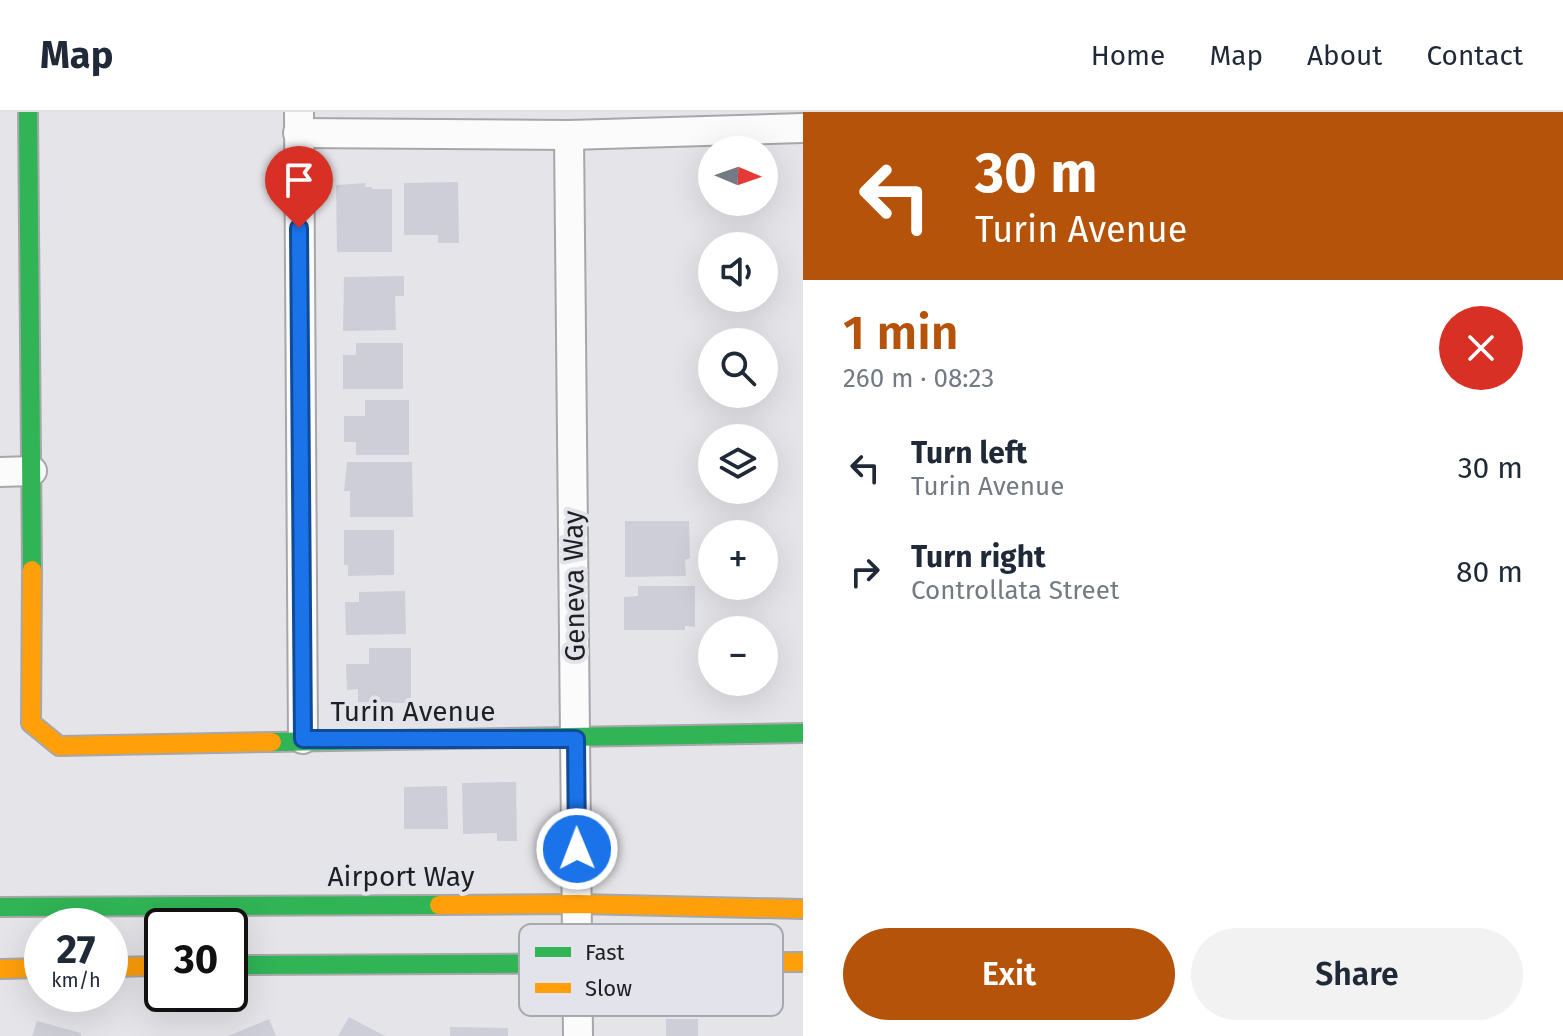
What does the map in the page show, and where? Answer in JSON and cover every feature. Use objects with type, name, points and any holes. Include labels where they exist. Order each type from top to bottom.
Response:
[{"type":"main road","points":[[28,112],[32,471]]},
{"type":"main road","name":"Turin Avenue","points":[[32,471],[31,723],[59,746],[303,739],[576,739],[803,733]]},
{"type":"main road","name":"Airport Way","points":[[0,907],[578,904],[803,909]]},
{"type":"main road","points":[[783,962],[803,962]]},
{"type":"main road","points":[[248,965],[519,964]]},
{"type":"main road","points":[[0,969],[24,968]]},
{"type":"street","points":[[303,739],[298,122],[569,135],[803,128]]},
{"type":"street","name":"Geneva Way","points":[[569,135],[578,924]]},
{"type":"street","points":[[0,472],[32,471]]},
{"type":"street","name":"Geneva Way","points":[[578,1016],[578,1036]]},
{"type":"building","points":[[458,182],[459,243],[438,243],[438,235],[404,235],[404,183]]},
{"type":"building","points":[[366,183],[365,187],[372,189],[392,189],[392,252],[337,252],[336,185]]},
{"type":"building","points":[[404,276],[404,296],[395,296],[396,330],[343,331],[344,277]]},
{"type":"building","points":[[356,343],[403,343],[403,389],[343,389],[343,355],[356,355]]},
{"type":"building","points":[[365,400],[409,400],[409,455],[356,455],[356,442],[344,442],[344,416],[365,416]]},
{"type":"building","points":[[347,462],[412,462],[413,517],[350,517],[350,491],[344,491]]},
{"type":"building","points":[[625,521],[689,521],[690,558],[685,560],[686,576],[625,577]]},
{"type":"building","points":[[344,530],[394,530],[394,575],[348,576],[348,565],[344,565]]},
{"type":"building","points":[[638,586],[695,586],[695,627],[685,626],[685,630],[624,630],[624,597],[638,596]]},
{"type":"building","points":[[405,591],[406,634],[346,635],[345,602],[359,602],[359,592]]},
{"type":"building","points":[[369,648],[411,648],[411,703],[358,703],[358,689],[347,690],[346,664],[369,664]]},
{"type":"building","points":[[516,782],[517,841],[497,841],[497,833],[463,834],[462,783]]},
{"type":"building","points":[[447,786],[448,829],[404,829],[404,787]]},
{"type":"building","points":[[349,1017],[385,1036],[338,1036]]},
{"type":"building","points":[[269,1019],[276,1036],[228,1036]]},
{"type":"building","points":[[666,1019],[698,1019],[698,1036],[666,1036]]},
{"type":"building","points":[[37,1021],[81,1033],[81,1036],[32,1036]]},
{"type":"building","points":[[450,1027],[508,1028],[508,1036],[450,1036]]},
{"type":"traffic: fast","points":[[28,112],[32,570]]},
{"type":"traffic: fast","points":[[272,742],[803,733]]},
{"type":"traffic: fast","points":[[0,907],[439,905]]},
{"type":"traffic: fast","points":[[248,965],[519,964]]},
{"type":"traffic: slow","points":[[32,570],[31,723],[59,746],[272,742]]},
{"type":"traffic: slow","points":[[439,905],[578,904],[803,909]]},
{"type":"traffic: slow","points":[[783,962],[803,962]]},
{"type":"traffic: slow","points":[[128,967],[144,966]]},
{"type":"traffic: slow","points":[[0,969],[24,968]]},
{"type":"route","points":[[299,228],[303,739],[576,739],[577,849]]}]
